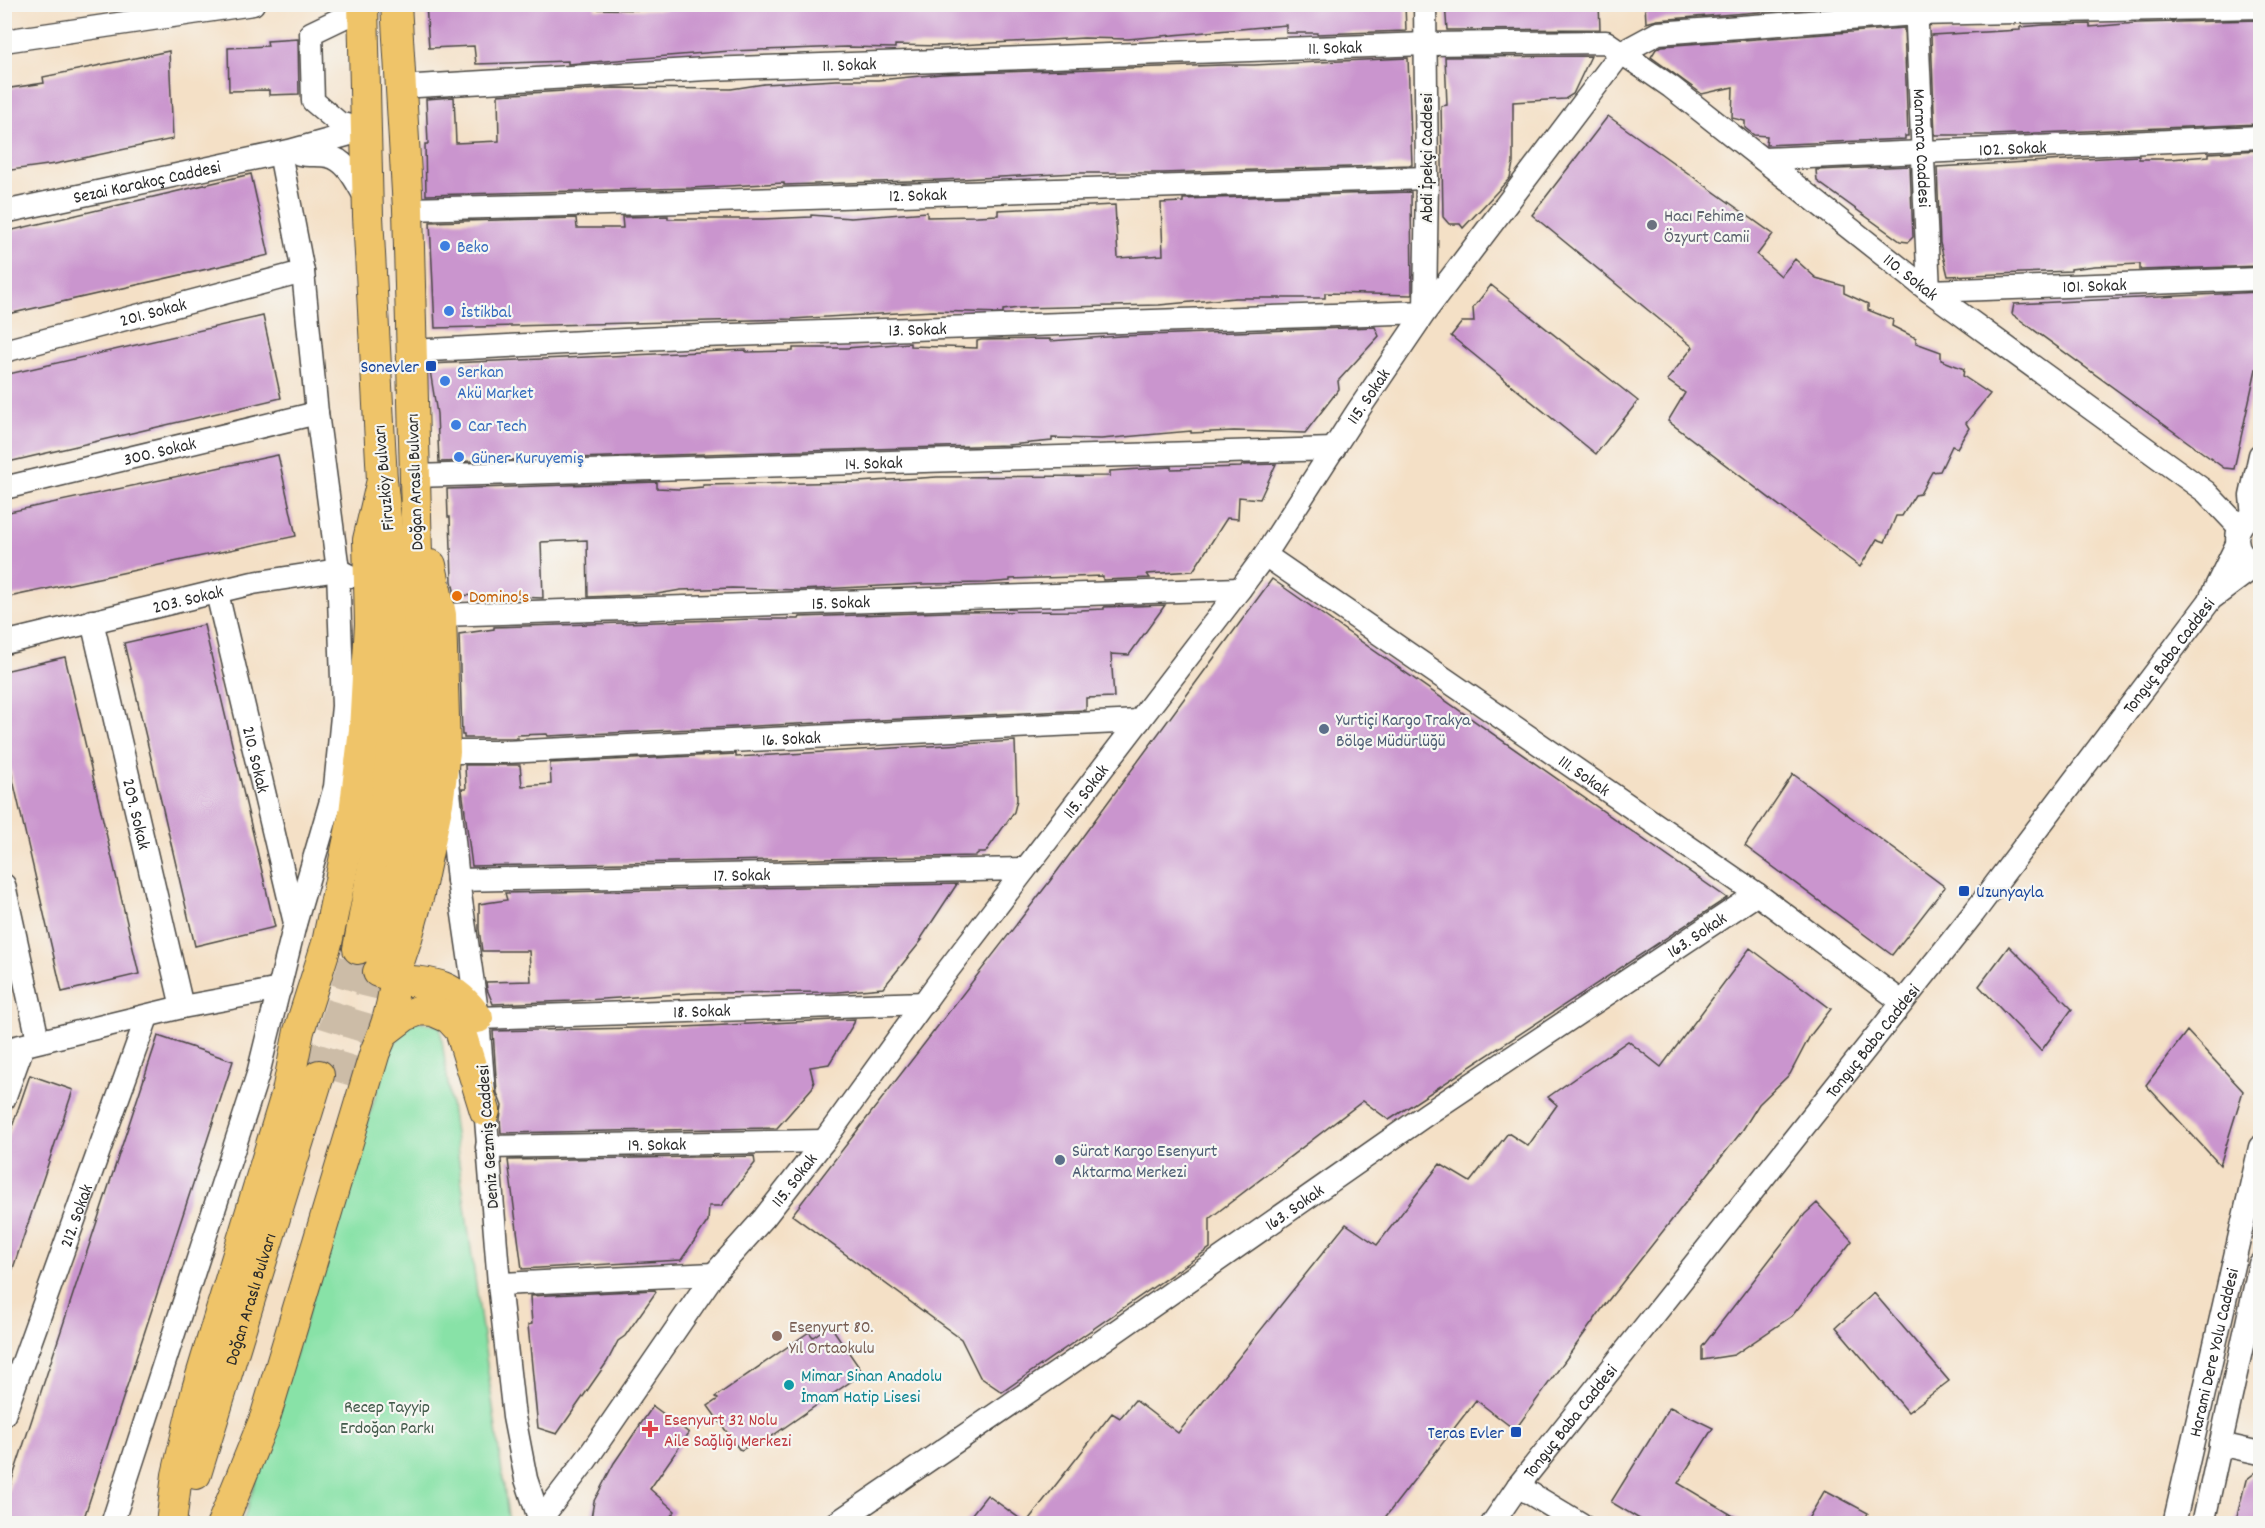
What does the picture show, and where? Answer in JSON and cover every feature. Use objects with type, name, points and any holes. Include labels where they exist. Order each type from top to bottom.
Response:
[{"type":"main road","name":"Doğan Araslı Bulvarı","points":[[382,965],[403,858],[418,734],[420,669],[408,209],[396,4]]},
{"type":"main road","name":"Firuzköy Bulvarı","points":[[363,6],[368,201],[382,480],[391,566],[395,660],[386,800],[382,965]]},
{"type":"main road","points":[[382,965],[407,938],[419,894],[438,803],[445,752],[441,615],[414,476]]},
{"type":"main road","points":[[171,1524],[177,1474],[197,1389],[287,1092],[297,1039],[327,943],[354,813],[364,730],[370,585],[368,540],[382,480]]},
{"type":"main road","points":[[319,969],[327,964],[344,961],[382,965],[430,984],[453,990],[478,1018]]},
{"type":"main road","points":[[222,1524],[265,1418],[373,1059],[393,1002],[382,965]]},
{"type":"main road","points":[[384,1032],[405,1016],[420,1010],[433,1011],[449,1018],[460,1030],[485,1111]]},
{"type":"main road","points":[[297,1039],[300,1051],[308,1061],[326,1071],[355,1073],[365,1068],[373,1059]]},
{"type":"main road","name":"Doğan Araslı Bulvarı","points":[[181,1524],[332,1080],[214,1524]]},
{"type":"street","points":[[4,41],[253,4]]},
{"type":"street","name":"Abdi İpekçi Caddesi","points":[[1425,4],[1427,178],[1425,312]]},
{"type":"street","points":[[363,6],[311,33],[313,101],[339,123],[365,130]]},
{"type":"street","points":[[1621,53],[1658,33],[1916,9],[2260,7]]},
{"type":"street","name":"Marmara Caddesi","points":[[1916,9],[1929,291]]},
{"type":"street","name":"11. Sokak","points":[[400,87],[707,69],[1426,44],[1606,42],[1621,53]]},
{"type":"street","name":"110. Sokak","points":[[1621,53],[1671,87],[1929,291],[2206,492],[2226,499],[2248,524],[2241,554],[2248,561],[2259,564]]},
{"type":"street","name":"115. Sokak","points":[[539,1522],[586,1460],[714,1274],[764,1218],[825,1141],[1025,869],[1240,589],[1265,555],[1357,412],[1425,312],[1621,53]]},
{"type":"street","name":"Sezai Karakoç Caddesi","points":[[4,213],[285,152],[365,130]]},
{"type":"street","name":"102. Sokak","points":[[1764,159],[2260,137]]},
{"type":"street","points":[[112,1524],[258,1074],[295,924],[335,787],[343,706],[338,570],[317,413],[303,272],[285,152],[308,156],[327,155],[342,162],[368,201]]},
{"type":"street","name":"12. Sokak","points":[[408,209],[1427,178]]},
{"type":"street","name":"201. Sokak","points":[[4,351],[303,272]]},
{"type":"street","name":"101. Sokak","points":[[1929,291],[2260,279]]},
{"type":"street","name":"13. Sokak","points":[[411,351],[702,336],[1425,312]]},
{"type":"street","name":"300. Sokak","points":[[4,488],[317,413]]},
{"type":"street","name":"14. Sokak","points":[[414,476],[1335,449]]},
{"type":"street","points":[[2211,599],[2248,524],[2251,496],[2260,468]]},
{"type":"street","points":[[338,570],[368,540]]},
{"type":"street","name":"111. Sokak","points":[[1265,555],[1757,894],[1902,1002]]},
{"type":"street","name":"Tonguç Baba Caddesi","points":[[1492,1524],[1518,1486],[1980,906],[2211,599],[2259,564]]},
{"type":"street","points":[[338,570],[370,585]]},
{"type":"street","name":"203. Sokak","points":[[4,643],[254,583],[338,570]]},
{"type":"street","name":"15. Sokak","points":[[441,615],[1240,589]]},
{"type":"street","name":"210. Sokak","points":[[217,593],[295,924]]},
{"type":"street","name":"209. Sokak","points":[[92,621],[182,1007]]},
{"type":"street","name":"16. Sokak","points":[[445,752],[505,752],[1139,721]]},
{"type":"street","name":"Deniz Gezmiş Caddesi","points":[[445,752],[458,880],[478,1018],[499,1284],[514,1417],[526,1479],[539,1522]]},
{"type":"street","name":"17. Sokak","points":[[458,880],[1025,869]]},
{"type":"street","points":[[4,885],[22,1045],[4,1099]]},
{"type":"street","name":"163. Sokak","points":[[835,1524],[1065,1367],[1427,1114],[1757,894]]},
{"type":"street","points":[[22,1045],[182,1007],[280,989]]},
{"type":"street","name":"18. Sokak","points":[[478,1018],[925,1003]]},
{"type":"street","name":"212. Sokak","points":[[4,1415],[147,1017]]},
{"type":"street","name":"19. Sokak","points":[[488,1147],[825,1141]]},
{"type":"street","name":"Harami Dere Yolu Caddesi","points":[[2174,1524],[2260,1147]]},
{"type":"street","name":"Harami Dere Yolu Caddesi","points":[[2203,1524],[2260,1264]]},
{"type":"street","points":[[499,1284],[714,1274]]},
{"type":"street","points":[[2220,1444],[2260,1454]]},
{"type":"street","points":[[1518,1486],[1581,1524]]},
{"type":"green space","name":"Recep Tayyip Erdoğan Parkı","points":[[413,1020],[440,1026],[509,1523],[242,1524],[390,1049]]},
{"type":"building","points":[[426,4],[595,4],[595,9],[659,10],[681,6],[681,4],[1405,4],[1406,31],[1286,33],[1286,25],[1128,39],[1084,38],[942,46],[895,45],[895,48],[847,47],[730,51],[568,64],[568,61],[476,64],[474,46],[429,48]]},
{"type":"building","points":[[1445,4],[1599,4],[1600,29],[1447,30]]},
{"type":"building","points":[[1645,4],[1861,4],[1657,20],[1646,23]]},
{"type":"building","points":[[2260,20],[2260,124],[1991,135],[1935,135],[1931,35],[2020,30],[2020,27],[2044,25],[2090,24],[2090,27],[2137,23]]},
{"type":"building","points":[[1904,28],[1908,136],[1905,136],[1905,139],[1766,145],[1767,136],[1754,135],[1745,128],[1745,121],[1732,118],[1733,87],[1702,94],[1651,57],[1656,49],[1662,46]]},
{"type":"building","points":[[298,39],[299,94],[269,95],[269,90],[229,91],[228,48],[268,46],[267,41]]},
{"type":"building","points":[[169,51],[173,139],[55,164],[4,171],[4,89],[44,83],[43,77]]},
{"type":"building","points":[[1591,56],[1573,94],[1565,99],[1513,102],[1513,163],[1510,178],[1463,228],[1460,224],[1449,224],[1443,217],[1441,106],[1447,105],[1445,57]]},
{"type":"building","points":[[1408,58],[1412,165],[1162,173],[1076,173],[941,180],[426,195],[425,144],[428,144],[426,99],[454,97],[456,143],[499,141],[498,95],[614,88],[731,89],[764,84],[878,80],[942,74]]},
{"type":"building","points":[[1608,116],[1773,234],[1757,255],[1781,276],[1795,259],[1816,278],[1844,286],[1844,293],[1868,304],[1868,310],[1893,320],[1892,326],[1916,338],[1916,343],[1941,352],[1941,360],[1964,369],[1963,376],[1990,394],[1966,423],[1969,428],[1957,448],[1952,446],[1940,471],[1932,472],[1920,494],[1915,495],[1902,516],[1896,516],[1885,542],[1877,539],[1860,567],[1668,421],[1685,393],[1667,380],[1693,347],[1532,215]]},
{"type":"building","points":[[2260,150],[2260,266],[2140,270],[2140,264],[2095,266],[2071,269],[2071,271],[1948,276],[1940,243],[1937,167],[2139,156],[2139,159],[2170,159],[2209,156],[2209,153]]},
{"type":"building","points":[[1910,166],[1913,237],[1908,242],[1900,241],[1817,181],[1816,170]]},
{"type":"building","points":[[251,174],[269,255],[4,315],[4,232]]},
{"type":"building","points":[[1411,192],[1412,295],[1325,293],[1325,298],[1235,298],[1159,305],[1019,308],[1003,310],[1003,313],[933,311],[791,319],[435,328],[430,222],[576,218],[577,228],[623,228],[622,217],[763,219],[811,217],[811,215],[851,218],[927,212],[927,217],[977,216],[998,215],[998,210],[1115,205],[1118,258],[1163,255],[1161,203],[1183,202],[1183,199]]},
{"type":"building","points":[[1491,285],[1638,401],[1596,454],[1451,336],[1462,322],[1474,322],[1473,308]]},
{"type":"building","points":[[2260,292],[2260,370],[2256,369],[2234,469],[2224,468],[2012,314],[2014,304]]},
{"type":"building","points":[[263,316],[281,398],[4,463],[4,375]]},
{"type":"building","points":[[1375,327],[1379,336],[1338,381],[1339,389],[1305,433],[1234,431],[1191,433],[1191,431],[1101,439],[1052,438],[1052,441],[1008,445],[439,462],[437,414],[429,364],[746,350],[746,352],[793,351],[793,348],[846,348],[910,343],[910,346],[977,348],[977,341],[981,340],[1050,339],[1050,341],[1120,336]]},
{"type":"building","points":[[278,455],[296,536],[4,598],[4,513]]},
{"type":"building","points":[[1276,464],[1260,499],[1239,497],[1238,519],[1227,518],[1193,571],[1147,574],[1150,578],[1103,580],[1103,576],[1010,579],[1010,581],[986,583],[799,590],[732,588],[588,597],[587,540],[541,542],[543,598],[455,595],[452,581],[447,489],[657,482],[657,488],[678,489],[703,487],[703,485],[858,482],[937,477],[1110,476],[1110,471]]},
{"type":"building","points":[[1272,579],[1727,898],[1389,1120],[1363,1101],[1210,1218],[1210,1248],[1002,1392],[980,1377],[961,1339],[792,1215],[1050,881]]},
{"type":"building","points":[[1165,605],[1129,655],[1111,654],[1114,697],[1086,698],[1086,710],[548,736],[547,734],[517,735],[518,738],[464,738],[462,735],[459,634],[494,629],[494,627],[799,619],[800,617],[947,612],[1081,611],[1104,609],[1104,607]]},
{"type":"building","points":[[204,625],[275,927],[195,946],[124,643]]},
{"type":"building","points":[[65,657],[139,974],[62,992],[4,741],[4,671]]},
{"type":"building","points":[[1015,741],[1017,800],[1014,812],[985,853],[978,853],[975,856],[472,866],[462,789],[466,789],[465,765],[520,765],[522,786],[551,784],[550,763],[736,754],[736,757]]},
{"type":"building","points":[[1793,774],[1945,887],[1892,955],[1745,846]]},
{"type":"building","points":[[957,884],[920,940],[922,940],[883,988],[838,992],[696,993],[493,1004],[487,989],[486,982],[531,981],[529,951],[482,951],[479,904],[507,900],[505,893]]},
{"type":"building","points":[[2009,946],[2072,1009],[2041,1051],[1979,986]]},
{"type":"building","points":[[1750,948],[1831,1009],[1810,1036],[1790,1074],[1759,1104],[1742,1131],[1607,1302],[1515,1430],[1476,1400],[1380,1524],[964,1524],[987,1495],[1026,1523],[1112,1413],[1120,1418],[1135,1400],[1178,1433],[1346,1224],[1377,1245],[1440,1164],[1470,1182],[1508,1133],[1528,1146],[1557,1105],[1548,1097],[1628,1041],[1661,1067]]},
{"type":"building","points":[[855,1019],[829,1064],[810,1067],[814,1084],[812,1088],[777,1128],[501,1133],[502,1106],[497,1093],[493,1031],[684,1027]]},
{"type":"building","points":[[2187,1031],[2243,1091],[2220,1165],[2146,1085]]},
{"type":"building","points":[[158,1036],[233,1061],[82,1524],[4,1524],[4,1504]]},
{"type":"building","points":[[30,1075],[73,1090],[7,1286],[4,1285],[4,1150]]},
{"type":"building","points":[[754,1156],[755,1163],[721,1206],[709,1206],[708,1221],[681,1260],[522,1269],[508,1160]]},
{"type":"building","points":[[1817,1203],[1852,1241],[1792,1316],[1734,1355],[1702,1360],[1702,1347],[1805,1214]]},
{"type":"building","points":[[655,1290],[656,1292],[625,1336],[618,1341],[607,1362],[557,1434],[538,1428],[528,1325],[532,1324],[530,1296]]},
{"type":"building","points":[[1874,1293],[1949,1381],[1908,1412],[1836,1327]]},
{"type":"building","name":"Mimar Sinan Anadolu İmam Hatip Lisesi","points":[[830,1325],[863,1373],[762,1443],[759,1439],[742,1450],[739,1449],[708,1406],[718,1399],[715,1397],[809,1332],[813,1337]]},
{"type":"building","points":[[653,1406],[689,1433],[650,1489],[675,1511],[664,1524],[590,1524],[594,1501],[614,1463]]},
{"type":"building","points":[[1670,1407],[1713,1428],[1678,1483],[1747,1524],[1648,1524],[1611,1502]]},
{"type":"building","points":[[2260,1469],[2260,1524],[2235,1524],[2246,1480]]},
{"type":"building","points":[[1825,1490],[1868,1513],[1862,1524],[1805,1524]]},
{"type":"tunnel","points":[[319,1075],[358,949]]},
{"type":"tunnel","points":[[344,1084],[380,956]]},
{"type":"place","name":"Hacı Fehime Özyurt Camii","points":[[1652,225]]},
{"type":"place","name":"Beko","points":[[445,246]]},
{"type":"place","name":"İstikbal","points":[[449,311]]},
{"type":"place","name":"Sonevler","points":[[431,366]]},
{"type":"place","name":"Serkan Akü Market","points":[[445,381]]},
{"type":"place","name":"Car Tech","points":[[456,425]]},
{"type":"place","name":"Güner Kuruyemiş","points":[[459,457]]},
{"type":"place","name":"Domino's","points":[[457,596]]},
{"type":"place","name":"Yurtiçi Kargo Trakya Bölge Müdürlüğü","points":[[1324,729]]},
{"type":"place","name":"Uzunyayla","points":[[1964,891]]},
{"type":"place","name":"Sürat Kargo Esenyurt Aktarma Merkezi","points":[[1060,1160]]},
{"type":"place","name":"Esenyurt 80. Yıl Ortaokulu","points":[[777,1336]]},
{"type":"place","name":"Mimar Sinan Anadolu İmam Hatip Lisesi","points":[[789,1385]]},
{"type":"place","name":"Esenyurt 32 Nolu Aile Sağlığı Merkezi","points":[[650,1429]]},
{"type":"place","name":"Teras Evler","points":[[1516,1432]]}]
